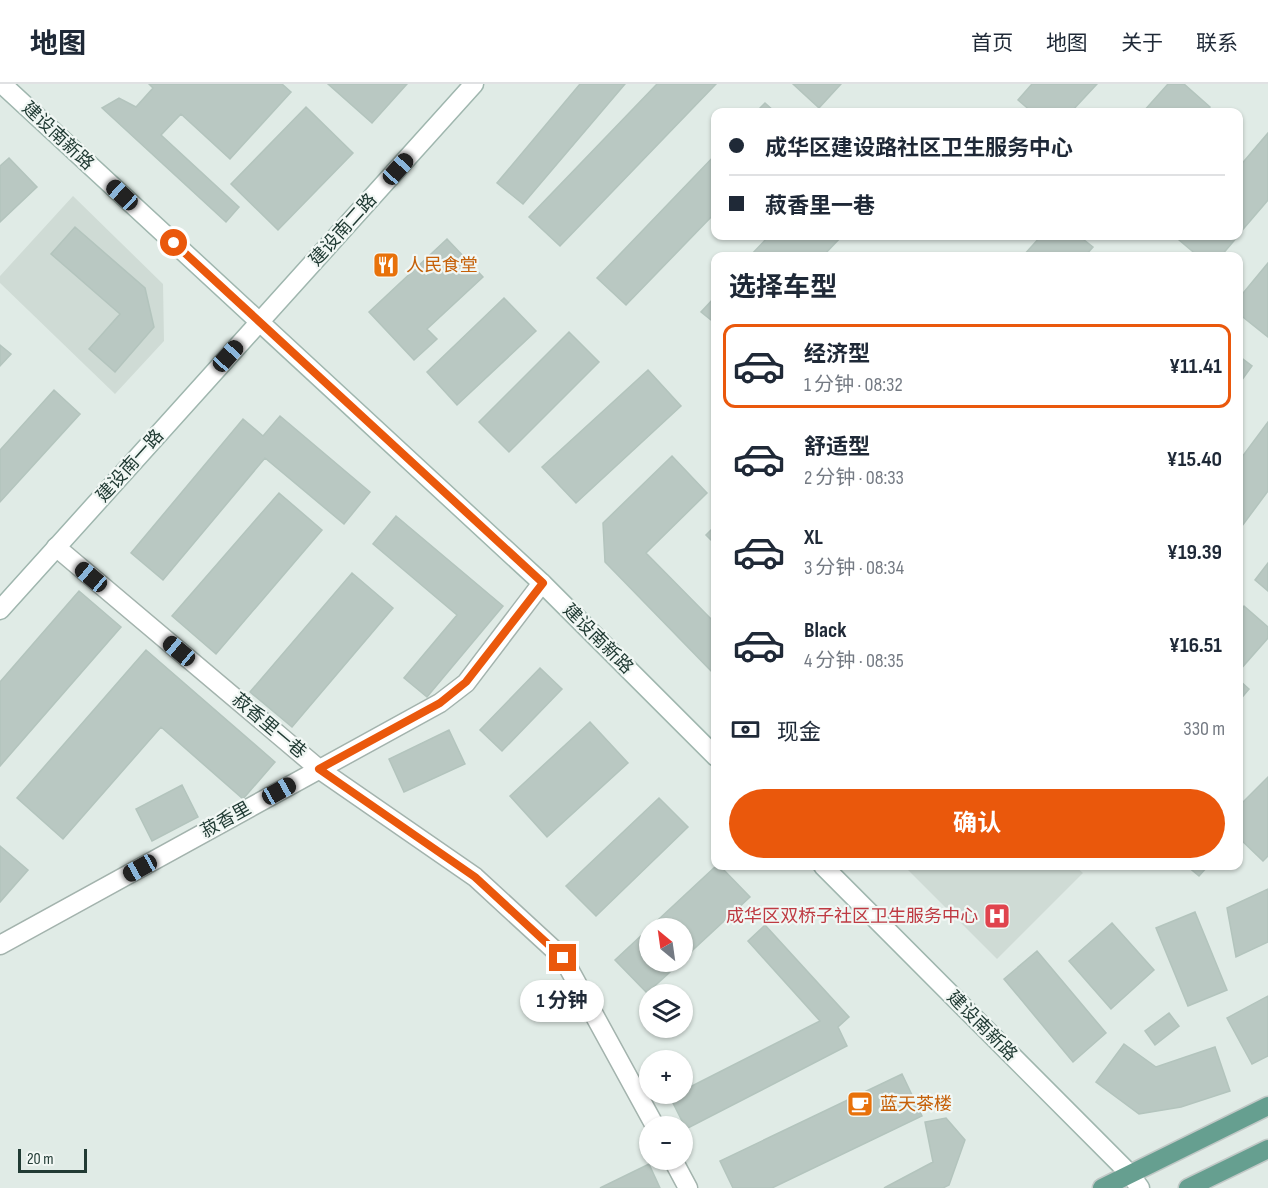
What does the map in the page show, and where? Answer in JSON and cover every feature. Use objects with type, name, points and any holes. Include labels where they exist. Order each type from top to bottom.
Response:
[{"type":"main road","points":[[1102,1188],[1135,1181],[1268,1106]]},
{"type":"main road","points":[[1188,1188],[1268,1149]]},
{"type":"street","name":"建设南新路","points":[[2,84],[543,583],[711,752]]},
{"type":"street","name":"建设南二路","points":[[260,322],[474,84]]},
{"type":"street","name":"建设南一路","points":[[0,610],[260,322]]},
{"type":"street","name":"菽香里一巷","points":[[56,547],[319,769],[475,877],[563,958],[650,1116]]},
{"type":"street","name":"菽香里","points":[[0,945],[440,703],[466,682],[543,583]]},
{"type":"street","name":"建设南新路","points":[[827,870],[1135,1181]]},
{"type":"street","points":[[678,1170],[688,1188]]},
{"type":"shaded area","points":[[73,196],[163,284],[164,341],[115,394],[0,283],[0,276]]},
{"type":"shaded area","name":"成华区双桥子社区卫生服务中心","points":[[908,870],[1080,870],[1083,873],[997,959]]},
{"type":"building","points":[[149,84],[282,84],[291,92],[230,159],[181,114],[161,135],[239,207],[226,222],[102,108],[119,98],[136,107],[153,88]]},
{"type":"building","points":[[328,84],[407,84],[372,123]]},
{"type":"building","points":[[580,84],[625,84],[523,204],[497,183]]},
{"type":"building","points":[[657,84],[716,84],[560,246],[529,217]]},
{"type":"building","points":[[793,84],[841,84],[819,108]]},
{"type":"building","points":[[1032,84],[1097,84],[1075,108],[1027,108],[1018,100]]},
{"type":"building","points":[[1168,84],[1184,84],[1210,107],[1209,108],[1147,108]]},
{"type":"building","points":[[765,103],[771,108],[760,108]]},
{"type":"building","points":[[306,107],[353,153],[278,230],[231,184]]},
{"type":"building","points":[[1268,133],[1268,200],[1243,229],[1243,162]]},
{"type":"building","points":[[9,158],[37,187],[0,222],[0,166]]},
{"type":"building","points":[[711,159],[711,217],[626,305],[597,278]]},
{"type":"building","points":[[75,227],[145,288],[154,327],[115,372],[89,349],[120,314],[51,254]]},
{"type":"building","points":[[447,239],[483,277],[427,329],[437,339],[414,360],[369,312]]},
{"type":"building","points":[[765,240],[838,240],[827,252],[754,252]]},
{"type":"building","points":[[1037,240],[1084,240],[1093,247],[1089,252],[1027,252]]},
{"type":"building","points":[[1179,240],[1235,240],[1224,252],[1193,252]]},
{"type":"building","points":[[1268,263],[1268,337],[1243,317],[1243,293]]},
{"type":"building","points":[[504,298],[536,331],[457,405],[427,372]]},
{"type":"building","points":[[711,301],[711,320],[701,312]]},
{"type":"building","points":[[569,332],[599,362],[509,452],[479,422]]},
{"type":"building","points":[[0,345],[11,354],[0,366]]},
{"type":"building","points":[[1243,359],[1252,366],[1243,378]]},
{"type":"building","points":[[648,370],[681,406],[576,503],[542,467]]},
{"type":"building","points":[[54,390],[80,414],[0,502],[0,450]]},
{"type":"building","points":[[280,416],[370,492],[344,524],[265,458],[163,580],[131,553],[243,419],[263,436]]},
{"type":"building","points":[[1268,422],[1268,491],[1243,525],[1243,456]]},
{"type":"building","points":[[672,456],[707,493],[646,553],[711,619],[711,671],[605,562],[603,523]]},
{"type":"building","points":[[279,493],[322,530],[216,654],[172,616]]},
{"type":"building","points":[[396,516],[503,606],[427,697],[404,678],[457,615],[373,544]]},
{"type":"building","points":[[711,530],[711,540],[706,535]]},
{"type":"building","points":[[1268,563],[1268,591],[1255,580]]},
{"type":"building","points":[[352,573],[393,608],[292,727],[250,692]]},
{"type":"building","points":[[79,591],[121,627],[0,766],[0,682]]},
{"type":"building","points":[[1243,607],[1268,627],[1268,638],[1243,666]]},
{"type":"building","points":[[146,650],[275,762],[243,799],[161,727],[63,839],[17,798]]},
{"type":"building","points":[[540,668],[562,689],[502,751],[480,730]]},
{"type":"building","points":[[1243,684],[1249,689],[1243,696]]},
{"type":"building","points":[[590,722],[628,763],[547,837],[510,796]]},
{"type":"building","points":[[449,730],[465,764],[404,792],[389,759]]},
{"type":"building","points":[[1268,777],[1268,856],[1263,861],[1243,842],[1243,802]]},
{"type":"building","points":[[182,785],[198,817],[152,841],[136,809]]},
{"type":"building","points":[[659,798],[688,827],[596,916],[566,886]]},
{"type":"building","points":[[0,846],[28,870],[0,902]]},
{"type":"building","points":[[712,870],[724,870],[750,897],[693,950],[693,918],[660,918]]},
{"type":"building","points":[[1192,870],[1204,870],[1199,876]]},
{"type":"building","points":[[1268,889],[1268,942],[1236,957],[1227,908]]},
{"type":"building","points":[[1195,912],[1227,990],[1188,1006],[1156,928]]},
{"type":"building","points":[[1112,923],[1154,970],[1111,1009],[1069,961]]},
{"type":"building","points":[[765,925],[849,1017],[838,1027],[847,1046],[693,1125],[693,1116],[680,1116],[674,1104],[693,1104],[693,1085],[820,1021],[748,941]]},
{"type":"building","points":[[639,938],[639,972],[670,972],[657,984],[639,985],[615,960]]},
{"type":"building","points":[[1037,951],[1106,1033],[1073,1062],[1004,979]]},
{"type":"building","points":[[1268,996],[1268,1056],[1252,1064],[1227,1018]]},
{"type":"building","points":[[1169,1013],[1179,1026],[1155,1045],[1145,1031]]},
{"type":"building","points":[[1124,1044],[1156,1067],[1215,1047],[1230,1091],[1181,1107],[1139,1114],[1096,1082]]},
{"type":"building","points":[[902,1074],[922,1116],[772,1188],[733,1188],[720,1161]]},
{"type":"building","points":[[946,1118],[965,1140],[949,1185],[943,1188],[884,1188],[933,1162],[925,1122]]},
{"type":"building","points":[[639,1169],[652,1170],[660,1188],[600,1188]]},
{"type":"place","name":"人民食堂","points":[[386,265]]},
{"type":"place","name":"成华区双桥子社区卫生服务中心","points":[[997,916]]},
{"type":"place","name":"蓝天茶楼","points":[[860,1104]]},
{"type":"route","points":[[174,243],[543,583],[466,682],[440,703],[319,769],[475,877],[563,958]]}]
